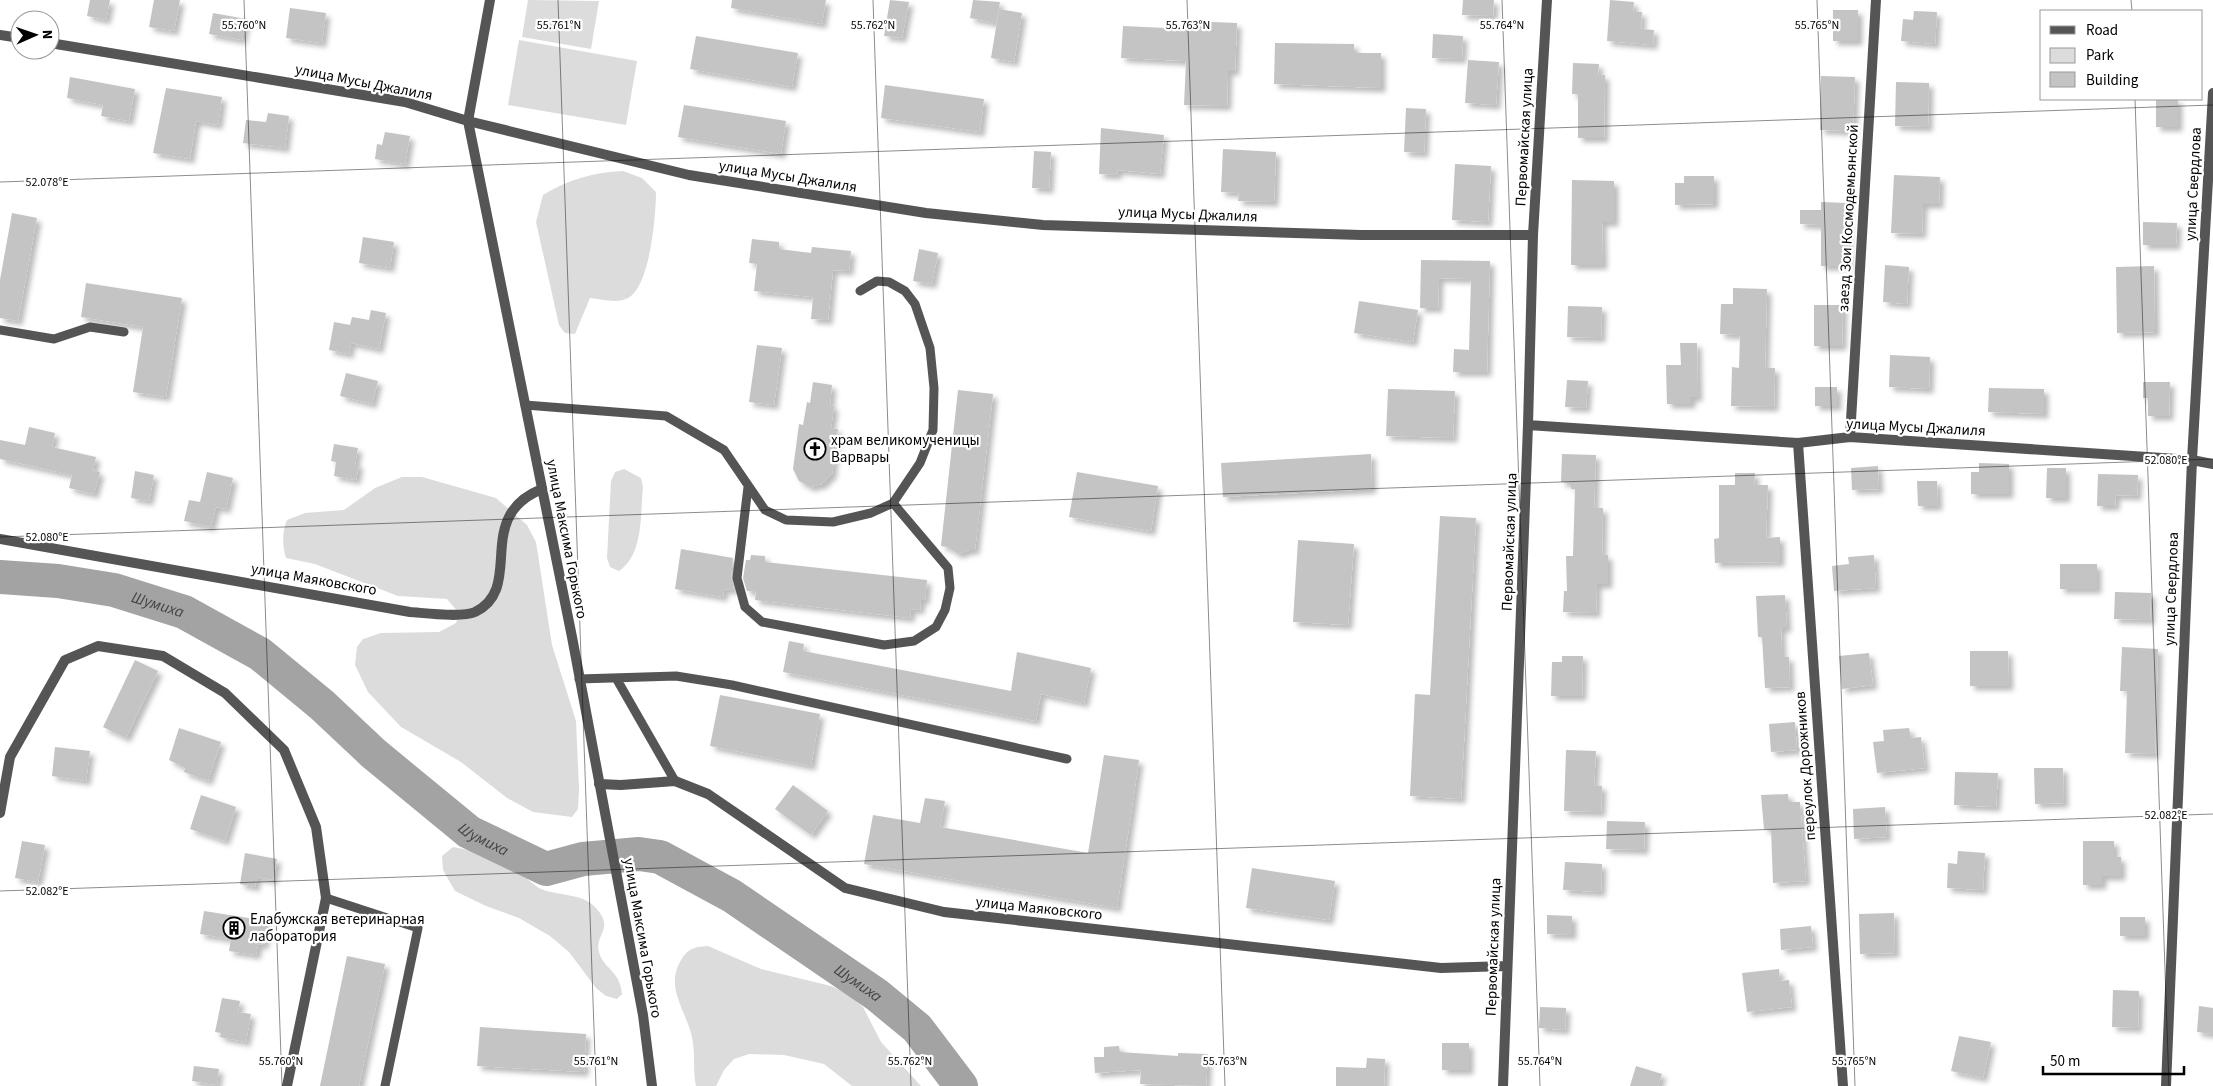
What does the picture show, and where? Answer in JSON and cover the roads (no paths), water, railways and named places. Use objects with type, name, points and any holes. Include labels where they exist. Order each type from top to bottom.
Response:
[{"type":"street","name":"улица Максима Горького","points":[[490,0],[468,121],[600,784],[643,1015],[652,1086]]},
{"type":"street","name":"Первомайская улица","points":[[1503,1086],[1528,425],[1533,235],[1547,0]]},
{"type":"street","name":"заезд Зои Космодемьянской","points":[[1850,437],[1876,0]]},
{"type":"street","name":"улица Мусы Джалиля","points":[[60,45],[405,102],[468,121],[689,175],[935,214],[1043,225],[1361,235],[1533,235]]},
{"type":"street","name":"улица Свердлова","points":[[2166,1086],[2192,460],[2213,93]]},
{"type":"street","name":"улица Мусы Джалиля","points":[[1528,425],[1798,443],[1850,437],[2192,460],[2213,464]]},
{"type":"street","name":"переулок Дорожников","points":[[1798,443],[1843,1086]]},
{"type":"street","name":"улица Маяковского","points":[[0,539],[410,612],[442,615],[474,613],[489,602],[497,588],[502,537],[507,517],[529,494],[542,489]]},
{"type":"street","points":[[0,813],[10,757],[28,721],[65,660],[98,646],[163,656],[225,693],[284,750],[316,827],[326,898],[287,1086]]},
{"type":"street","name":"улица Маяковского","points":[[600,784],[621,785],[674,781],[708,794],[845,888],[944,912],[1441,968],[1507,966]]},
{"type":"lane","points":[[525,405],[666,416],[724,450],[765,510],[786,520],[833,522],[871,513],[893,503],[920,463],[933,430],[934,388],[930,348],[915,304],[905,291],[889,282],[877,281],[860,291]]},
{"type":"lane","points":[[0,330],[54,339],[90,327],[124,332]]},
{"type":"lane","points":[[748,487],[737,578],[745,607],[762,622],[884,645],[914,641],[936,626],[945,610],[950,588],[948,568],[893,503]]},
{"type":"lane","points":[[579,679],[676,676],[732,685],[1067,759]]},
{"type":"lane","points":[[616,678],[674,781]]},
{"type":"lane","points":[[326,898],[418,928],[385,1086]]},
{"type":"waterway","name":"Шумиха","points":[[0,577],[58,581],[114,590],[184,612],[260,654],[322,705],[373,753],[469,832],[546,869],[583,859],[639,854],[660,857],[732,896],[877,995],[917,1028],[961,1086]]},
{"type":"place","name":"храм великомученицы Варвары","points":[[815,449]]},
{"type":"place","name":"Елабужская ветеринарная лаборатория","points":[[234,928]]}]
